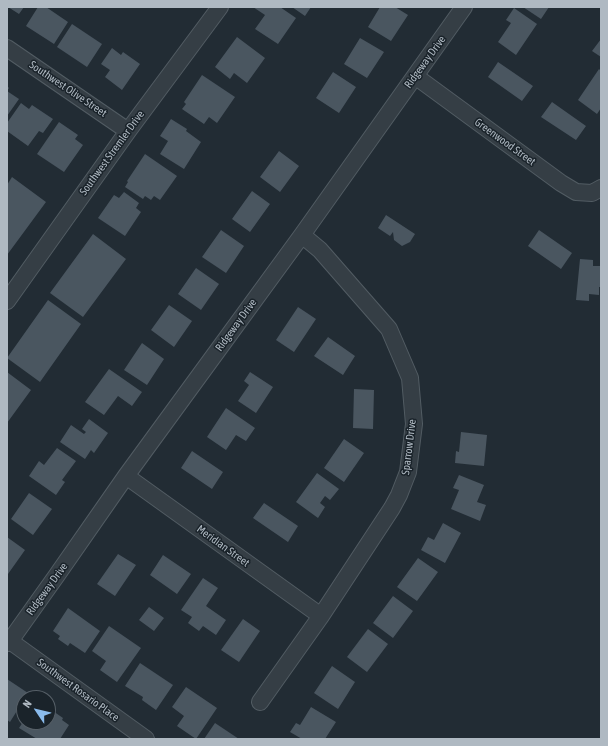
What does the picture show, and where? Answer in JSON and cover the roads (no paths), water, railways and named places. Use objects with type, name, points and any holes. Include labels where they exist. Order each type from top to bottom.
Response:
[{"type":"street","name":"Southwest Stremler Drive","points":[[7,301],[128,131],[220,7]]},
{"type":"street","name":"Ridgeway Drive","points":[[8,642],[126,476],[302,235],[464,7]]},
{"type":"street","name":"Southwest Olive Street","points":[[7,48],[128,131]]},
{"type":"street","name":"Greenwood Street","points":[[414,76],[561,183],[576,192],[592,193],[601,188]]},
{"type":"street","name":"Sparrow Drive","points":[[260,702],[320,616],[392,508],[408,472],[414,424],[410,378],[389,329],[320,250],[302,235]]},
{"type":"street","name":"Meridian Street","points":[[126,476],[320,616]]},
{"type":"street","name":"Southwest Rosario Place","points":[[8,642],[146,739]]}]
